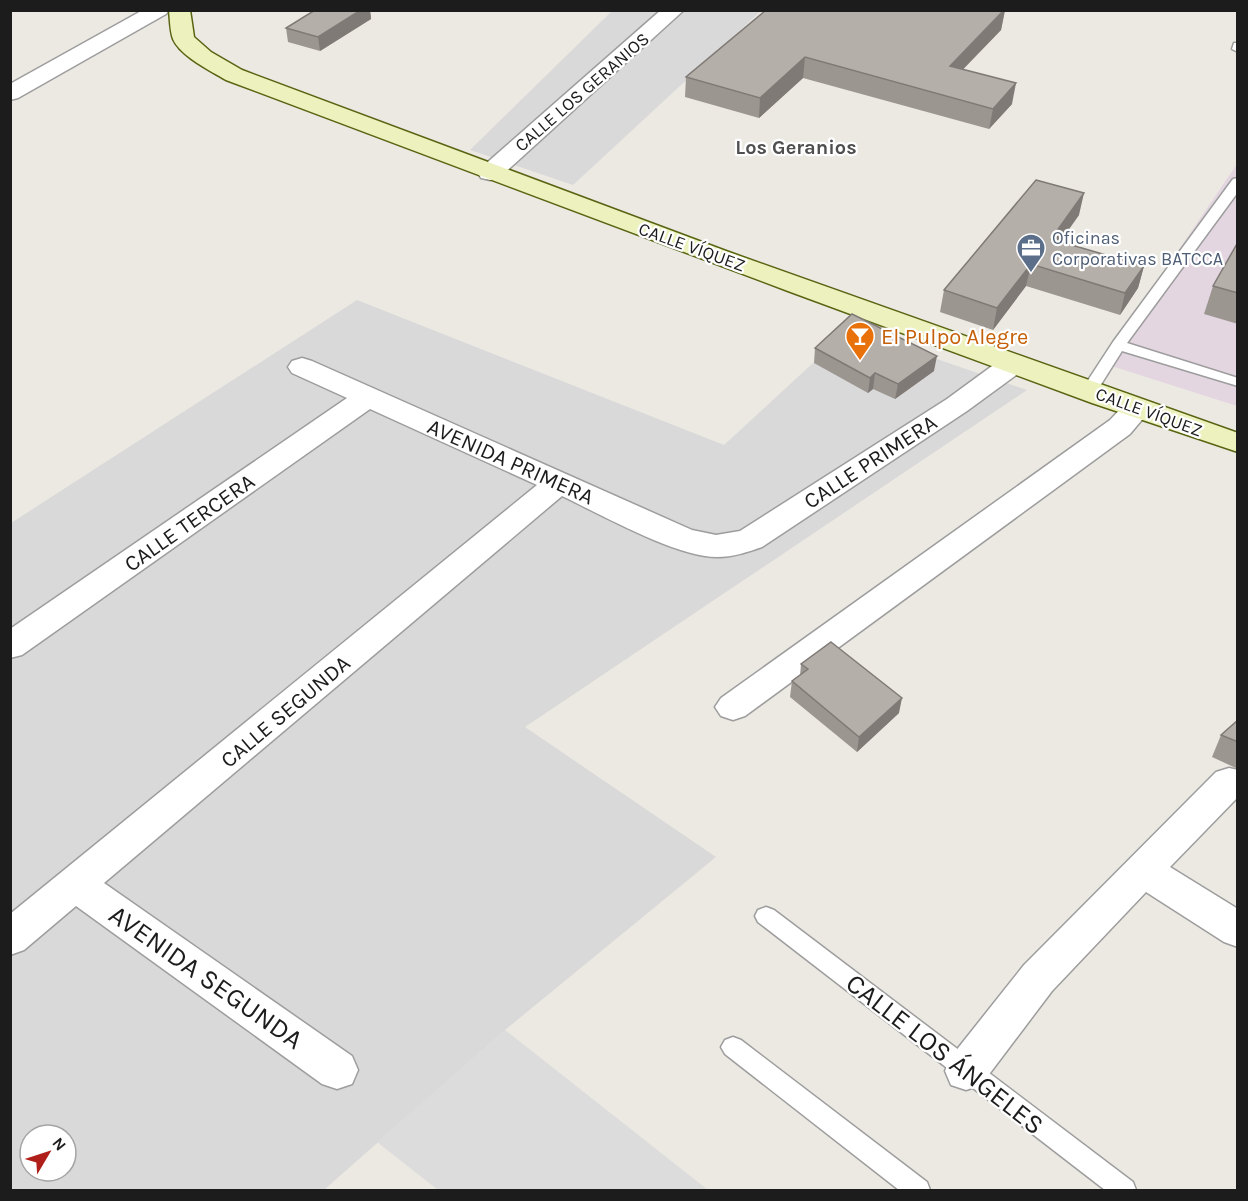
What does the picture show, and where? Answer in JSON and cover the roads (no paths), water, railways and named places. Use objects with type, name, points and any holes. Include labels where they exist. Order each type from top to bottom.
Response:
[{"type":"main road","name":"CALLE VÍQUEZ","points":[[179,10],[184,39],[203,57],[234,75],[490,173],[1136,409],[1238,443]]},
{"type":"street","points":[[10,93],[159,10]]},
{"type":"street","name":"CALLE LOS GERANIOS","points":[[490,173],[674,10]]},
{"type":"street","name":"CALLE PRIMERA","points":[[722,548],[751,539],[957,405],[1013,364]]},
{"type":"street","name":"AVENIDA PRIMERA","points":[[302,367],[681,538],[700,545],[722,548]]},
{"type":"street","name":"CALLE TERCERA","points":[[10,646],[368,397]]},
{"type":"street","points":[[733,707],[1120,427],[1136,409]]},
{"type":"street","name":"CALLE SEGUNDA","points":[[10,938],[560,483]]},
{"type":"street","points":[[966,1071],[1038,978],[1229,782]]},
{"type":"street","points":[[1144,871],[1238,930]]},
{"type":"street","name":"AVENIDA SEGUNDA","points":[[75,884],[337,1070]]},
{"type":"lane","points":[[1089,391],[1118,345],[1238,182]]},
{"type":"lane","points":[[1118,345],[1235,382]]},
{"type":"lane","name":"CALLE LOS ÁNGELES","points":[[766,916],[1124,1191]]},
{"type":"lane","points":[[733,1047],[918,1191]]},
{"type":"place","name":"Oficinas Corporativas BATCCA","points":[[1031,274]]},
{"type":"place","name":"El Pulpo Alegre","points":[[860,362]]},
{"type":"district","name":"Los Geranios","points":[[796,147]]}]
